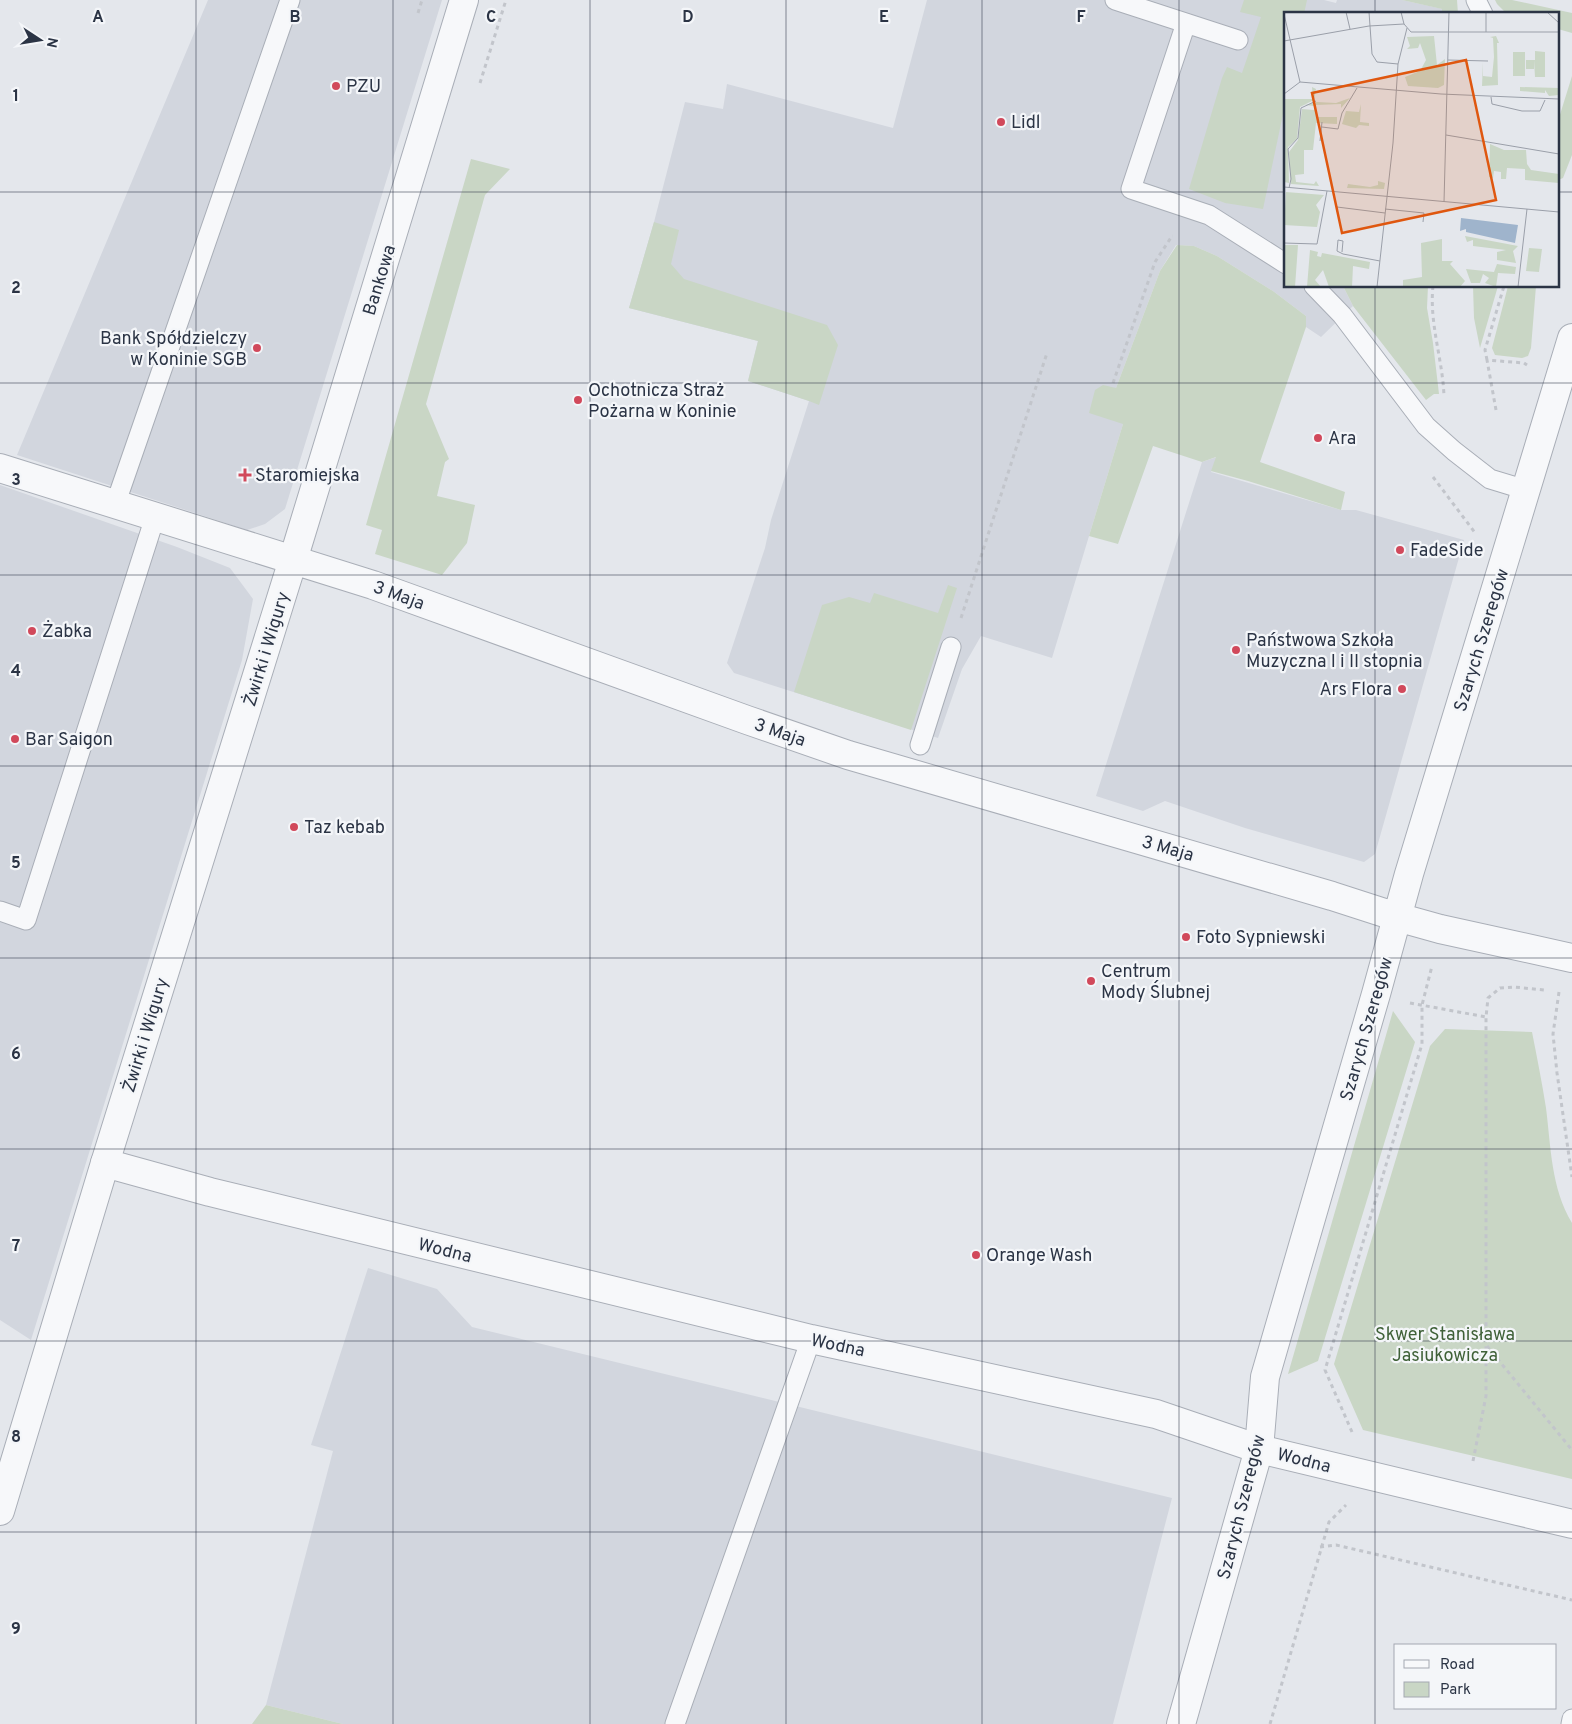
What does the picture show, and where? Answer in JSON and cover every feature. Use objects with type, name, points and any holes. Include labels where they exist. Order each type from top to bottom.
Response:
[{"type":"street","name":"Bankowa","points":[[293,560],[464,0]]},
{"type":"street","name":"Szarych Szeregów","points":[[1181,1724],[1259,1449],[1264,1377],[1397,918],[1572,338]]},
{"type":"street","name":"3 Maja","points":[[0,468],[373,585],[848,755],[1332,896],[1397,918],[1568,958]]},
{"type":"street","name":"Żwirki i Wigury","points":[[0,1511],[105,1163],[293,560]]},
{"type":"street","name":"Wodna","points":[[105,1163],[210,1192],[811,1339],[1156,1414],[1259,1449],[1572,1524]]},
{"type":"lane","points":[[115,505],[290,0]]},
{"type":"lane","points":[[1115,0],[1238,40]]},
{"type":"lane","points":[[1476,0],[1482,12]]},
{"type":"lane","points":[[1186,24],[1131,189],[1209,216],[1284,263]]},
{"type":"lane","points":[[1316,288],[1342,315],[1426,426],[1490,479],[1526,490]]},
{"type":"lane","points":[[0,911],[26,920],[155,518]]},
{"type":"lane","points":[[920,745],[951,647]]},
{"type":"lane","points":[[675,1724],[811,1339]]},
{"type":"lane","points":[[1571,1724],[1572,1719]]},
{"type":"path","points":[[418,13],[422,0]]},
{"type":"path","points":[[480,83],[506,0]]},
{"type":"path","points":[[1113,383],[1155,262],[1172,236],[1182,237]]},
{"type":"path","points":[[1420,418],[1433,402],[1444,400],[1435,332],[1433,288]]},
{"type":"path","points":[[1496,410],[1485,350],[1503,288]]},
{"type":"path","points":[[951,647],[1047,353]]},
{"type":"path","points":[[1487,360],[1524,363],[1530,367]]},
{"type":"path","points":[[1430,472],[1477,535]]},
{"type":"path","points":[[1568,958],[1559,992],[1553,1034],[1572,1177]]},
{"type":"path","points":[[1352,1432],[1325,1370],[1422,1044],[1422,1006],[1432,966]]},
{"type":"path","points":[[1473,1461],[1486,1396],[1486,1017],[1488,998],[1500,988],[1514,987],[1565,993]]},
{"type":"path","points":[[1407,1002],[1486,1017]]},
{"type":"path","points":[[1487,1346],[1572,1450]]},
{"type":"path","points":[[1270,1724],[1329,1522],[1349,1502]]},
{"type":"path","points":[[1320,1548],[1336,1545],[1572,1600]]},
{"type":"shaded area","points":[[208,0],[442,0],[285,509],[265,524],[247,530],[17,455]]},
{"type":"shaded area","points":[[927,0],[1324,0],[1336,3],[1337,0],[1402,0],[1443,9],[1442,12],[1284,12],[1284,288],[1344,288],[1353,306],[1321,337],[1306,327],[1306,316],[1273,291],[1217,256],[1194,246],[1176,245],[1160,271],[1116,388],[1123,424],[1052,658],[981,636],[962,669],[938,738],[734,673],[727,663],[765,548],[771,520],[809,401],[748,381],[758,341],[629,308],[654,222],[685,102],[723,109],[727,84],[893,128]]},
{"type":"shaded area","points":[[1217,457],[1211,472],[1341,510],[1356,510],[1464,540],[1375,854],[1364,862],[1245,828],[1165,801],[1143,811],[1096,796],[1202,462]]},
{"type":"shaded area","points":[[0,485],[177,547],[230,568],[253,599],[242,660],[31,1340],[0,1320]]},
{"type":"shaded area","points":[[368,1268],[437,1289],[472,1327],[1172,1498],[1113,1724],[343,1724],[266,1705],[333,1451],[311,1445]]},
{"type":"green space","points":[[1244,0],[1307,0],[1304,12],[1284,12],[1284,109],[1263,209],[1225,203],[1189,189],[1222,78],[1227,67],[1242,73],[1261,17],[1240,12]]},
{"type":"green space","points":[[1402,0],[1457,0],[1458,12],[1442,12],[1442,9]]},
{"type":"green space","points":[[1495,0],[1512,0],[1572,13],[1572,33],[1560,30],[1560,12],[1505,12]]},
{"type":"green space","points":[[1572,76],[1572,155],[1563,178],[1560,179],[1560,115]]},
{"type":"green space","points":[[471,159],[510,169],[485,195],[426,404],[449,459],[445,462],[437,496],[475,505],[467,543],[442,575],[375,554],[382,530],[366,525]]},
{"type":"green space","points":[[654,222],[679,230],[671,264],[684,279],[827,325],[838,345],[819,405],[748,381],[758,341],[629,308]]},
{"type":"green space","points":[[1177,245],[1194,246],[1217,256],[1273,291],[1306,316],[1306,327],[1260,462],[1345,492],[1341,510],[1211,471],[1216,457],[1202,462],[1153,446],[1118,544],[1089,536],[1123,424],[1089,413],[1095,390],[1103,385],[1116,388],[1160,271]]},
{"type":"green space","points":[[1344,288],[1428,288],[1427,308],[1439,394],[1434,394],[1426,400],[1353,306]]},
{"type":"green space","points":[[1473,288],[1497,288],[1480,348],[1474,318]]},
{"type":"green space","points":[[1507,288],[1536,288],[1531,348],[1528,356],[1522,358],[1495,355],[1492,348]]},
{"type":"green space","points":[[948,585],[957,588],[911,730],[794,692],[822,605],[849,597],[870,603],[874,593],[938,613]]},
{"type":"green space","points":[[1393,1011],[1415,1042],[1318,1361],[1288,1374]]},
{"type":"green space","name":"Skwer Stanisława Jasiukowicza","points":[[1445,1029],[1532,1032],[1546,1108],[1556,1182],[1565,1210],[1572,1223],[1572,1479],[1363,1430],[1334,1364],[1430,1046]]},
{"type":"green space","points":[[266,1705],[343,1724],[252,1724]]},
{"type":"place","name":"PZU","points":[[336,86]]},
{"type":"place","name":"Lidl","points":[[1001,122]]},
{"type":"place","name":"Bank Spółdzielczy w Koninie SGB","points":[[257,348]]},
{"type":"place","name":"Ochotnicza Straż Pożarna w Koninie","points":[[578,400]]},
{"type":"place","name":"Ara","points":[[1318,438]]},
{"type":"place","name":"Staromiejska","points":[[245,475]]},
{"type":"place","name":"FadeSide","points":[[1400,550]]},
{"type":"place","name":"Żabka","points":[[32,631]]},
{"type":"place","name":"Państwowa Szkoła Muzyczna I i II stopnia","points":[[1236,650]]},
{"type":"place","name":"Ars Flora","points":[[1402,689]]},
{"type":"place","name":"Bar Saigon","points":[[15,739]]},
{"type":"place","name":"Taz kebab","points":[[294,827]]},
{"type":"place","name":"Foto Sypniewski","points":[[1186,937]]},
{"type":"place","name":"Centrum Mody Ślubnej","points":[[1091,981]]},
{"type":"place","name":"Orange Wash","points":[[976,1255]]}]
